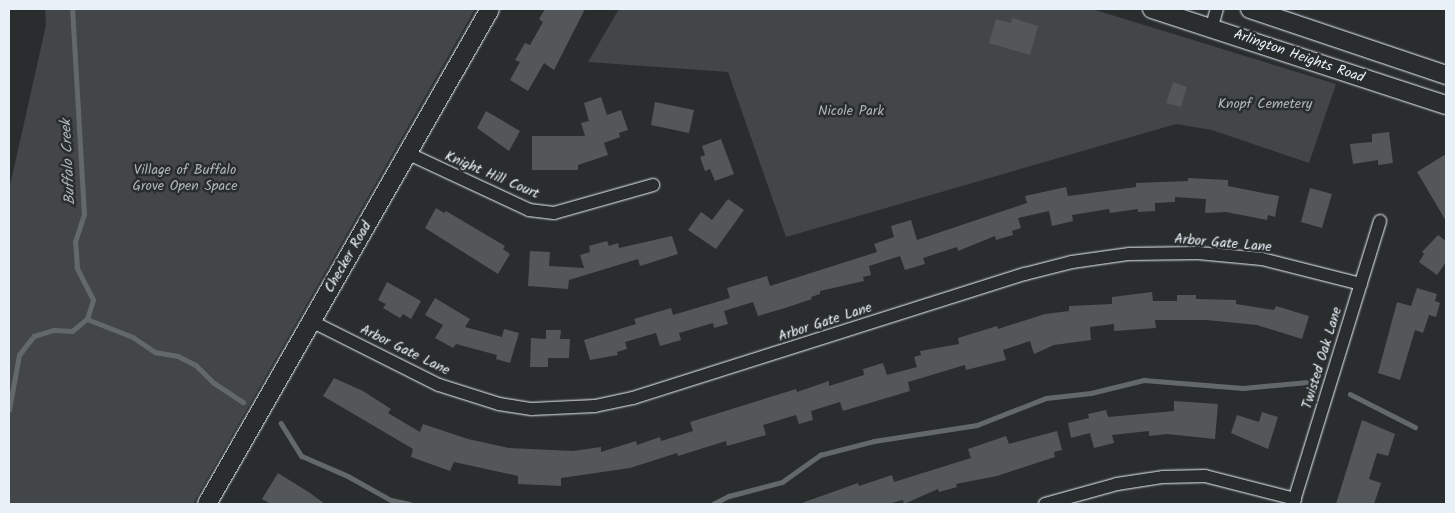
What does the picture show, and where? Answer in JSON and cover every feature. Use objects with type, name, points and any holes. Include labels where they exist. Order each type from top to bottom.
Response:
[{"type":"street","name":"Checker Road","points":[[207,504],[490,9]]},
{"type":"street","name":"Arlington Heights Road","points":[[1152,9],[1212,26],[1446,105]]},
{"type":"street","points":[[1212,26],[1217,9]]},
{"type":"street","name":"Arlington Heights Road","points":[[1250,9],[1446,75]]},
{"type":"street","name":"Knight Hill Court","points":[[407,153],[529,210],[554,214],[653,185]]},
{"type":"street","name":"Twisted Oak Lane","points":[[1294,501],[1380,220]]},
{"type":"street","name":"Arbor Gate Lane","points":[[312,321],[439,385],[499,404],[532,409],[595,406],[633,398],[1025,274],[1110,256],[1198,253],[1262,258],[1361,284]]},
{"type":"street","points":[[1044,504],[1117,484],[1163,477],[1205,476],[1294,501]]},
{"type":"green space","name":"Village of Buffalo Grove Open Space","points":[[45,9],[475,9],[193,504],[9,504],[9,190],[46,25]]},
{"type":"green space","name":"Nicole Park","points":[[619,9],[1092,9],[1336,84],[1309,163],[1212,130],[1176,124],[786,237],[728,72],[588,62]]},
{"type":"building","points":[[545,9],[585,9],[554,70],[544,63],[528,91],[510,80],[520,62],[515,60],[525,43],[530,45],[543,22],[539,19]]},
{"type":"building","points":[[1012,18],[1038,26],[1030,55],[989,43],[996,19],[1011,23]]},
{"type":"building","points":[[1173,82],[1187,87],[1181,107],[1166,103]]},
{"type":"building","points":[[601,97],[607,115],[621,110],[628,130],[619,133],[620,137],[604,143],[608,155],[578,165],[578,170],[532,170],[532,136],[585,136],[581,123],[589,121],[584,103]]},
{"type":"building","points":[[655,102],[694,110],[689,133],[651,125]]},
{"type":"building","points":[[486,111],[520,131],[509,151],[477,128]]},
{"type":"building","points":[[1389,132],[1393,163],[1378,165],[1378,160],[1353,164],[1350,144],[1372,142],[1372,134]]},
{"type":"building","points":[[721,139],[734,174],[715,181],[710,169],[705,171],[700,157],[705,155],[702,146]]},
{"type":"building","points":[[1446,154],[1446,221],[1417,172]]},
{"type":"building","points":[[1188,178],[1228,180],[1228,186],[1279,196],[1275,217],[1268,215],[1267,220],[1226,212],[1205,213],[1206,199],[1175,197],[1175,202],[1155,203],[1155,211],[1138,212],[1138,209],[1110,213],[1109,209],[1072,215],[1073,221],[1052,226],[1049,211],[1018,218],[1021,228],[1012,231],[1013,235],[996,240],[995,236],[958,251],[957,247],[923,258],[925,264],[905,270],[900,256],[869,266],[871,275],[863,277],[864,281],[820,291],[820,294],[811,297],[812,299],[785,308],[758,316],[753,302],[724,311],[728,324],[714,328],[713,323],[679,333],[681,340],[660,346],[656,333],[625,342],[627,349],[617,352],[618,355],[590,360],[584,340],[636,324],[634,319],[671,308],[673,315],[730,298],[727,288],[767,276],[770,286],[877,252],[874,244],[894,237],[891,226],[911,220],[917,240],[1027,203],[1025,196],[1066,187],[1068,196],[1136,187],[1136,183],[1188,181]]},
{"type":"building","points":[[1310,188],[1332,194],[1322,228],[1301,222]]},
{"type":"building","points":[[728,199],[744,210],[716,249],[688,230],[701,212],[712,220]]},
{"type":"building","points":[[436,208],[444,213],[446,211],[505,246],[503,249],[510,254],[498,274],[425,228]]},
{"type":"building","points":[[1438,235],[1446,241],[1446,262],[1437,275],[1419,262],[1424,254],[1422,252]]},
{"type":"building","points":[[672,236],[678,254],[640,266],[638,259],[569,280],[568,289],[528,286],[530,251],[550,252],[549,266],[584,268],[580,255],[590,252],[589,246],[607,241],[609,246],[618,243],[619,248]]},
{"type":"building","points":[[387,282],[421,301],[411,319],[403,314],[400,318],[383,308],[386,304],[378,300]]},
{"type":"building","points":[[1417,288],[1437,294],[1435,301],[1440,303],[1436,317],[1429,315],[1423,333],[1415,330],[1400,380],[1378,373],[1397,302],[1411,306]]},
{"type":"building","points":[[1152,292],[1153,301],[1177,301],[1177,295],[1196,295],[1196,299],[1236,300],[1236,304],[1274,310],[1276,306],[1309,316],[1302,339],[1257,325],[1206,320],[1155,320],[1156,328],[1114,331],[1114,324],[1090,327],[1091,340],[1054,345],[1034,354],[1030,341],[1003,350],[1006,360],[966,370],[965,365],[908,382],[910,391],[843,411],[840,402],[811,411],[813,420],[799,424],[796,415],[763,425],[766,435],[727,446],[726,441],[678,456],[677,453],[630,468],[561,478],[561,486],[518,484],[518,476],[454,462],[450,471],[411,457],[413,449],[323,396],[334,378],[363,391],[391,409],[388,413],[420,432],[423,424],[468,439],[509,448],[573,451],[601,447],[601,452],[636,441],[637,445],[660,437],[661,441],[693,431],[690,422],[796,389],[797,392],[829,381],[829,386],[864,375],[863,369],[883,363],[887,375],[917,367],[914,357],[921,355],[920,351],[959,344],[958,338],[997,326],[998,329],[1045,314],[1069,311],[1069,306],[1112,304],[1112,297]]},
{"type":"building","points":[[435,298],[470,319],[465,327],[502,337],[504,329],[519,333],[510,363],[496,359],[497,355],[456,344],[453,348],[435,338],[443,325],[425,315]]},
{"type":"building","points":[[546,330],[561,330],[560,339],[570,339],[569,358],[548,358],[548,367],[530,367],[531,338],[546,339]]},
{"type":"building","points":[[1174,401],[1218,404],[1215,439],[1167,434],[1149,436],[1149,431],[1112,435],[1114,443],[1094,448],[1090,433],[1071,438],[1068,423],[1089,418],[1088,414],[1106,410],[1108,417],[1174,411]]},
{"type":"building","points":[[1262,412],[1278,417],[1268,449],[1231,433],[1237,415],[1259,422]]},
{"type":"building","points":[[1362,420],[1395,434],[1388,456],[1377,453],[1369,479],[1381,483],[1374,504],[1336,504]]},
{"type":"building","points":[[1057,431],[1062,450],[1054,452],[1055,457],[997,476],[956,484],[957,487],[939,492],[938,489],[904,504],[903,500],[888,504],[799,504],[858,483],[859,486],[892,475],[894,482],[971,458],[968,449],[1006,436],[1009,444]]},
{"type":"building","points":[[278,473],[325,504],[271,504],[262,499]]},
{"type":"waterway","name":"Buffalo Creek","points":[[9,410],[19,355],[34,336],[54,330],[72,331],[87,319],[93,300],[77,268],[75,242],[84,215],[72,9]]},
{"type":"waterway","points":[[87,319],[133,337],[155,352],[178,356],[196,365],[214,383],[243,402]]},
{"type":"waterway","points":[[713,504],[729,496],[782,482],[820,455],[874,441],[977,425],[1046,398],[1091,393],[1144,380],[1243,388],[1308,382]]},
{"type":"waterway","points":[[1350,394],[1415,427]]},
{"type":"waterway","points":[[281,423],[302,456],[348,476],[391,500],[410,504]]},
{"type":"park label","name":"Knopf Cemetery","points":[[1265,104]]}]
